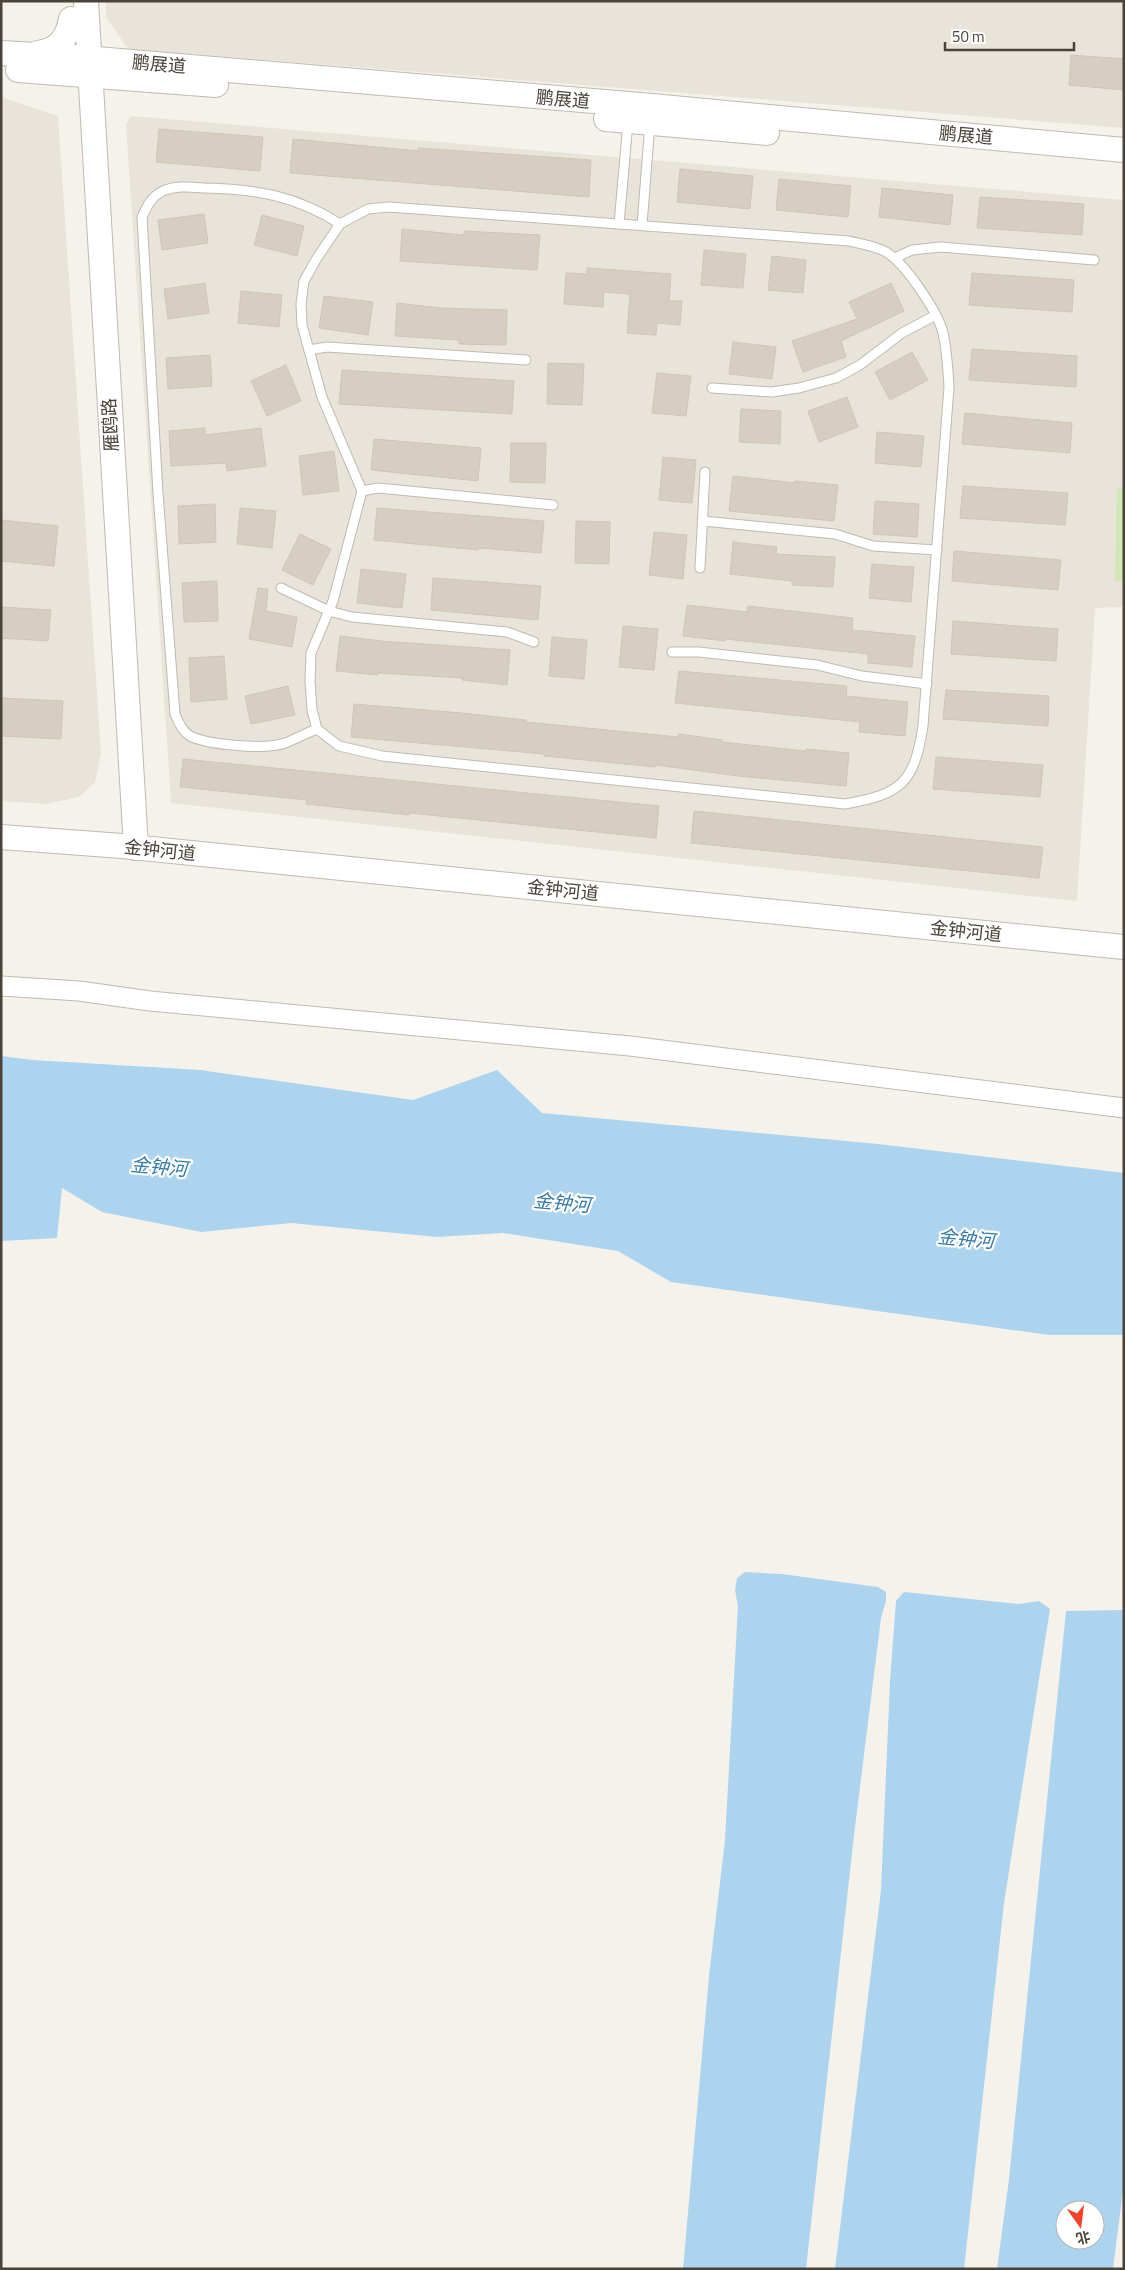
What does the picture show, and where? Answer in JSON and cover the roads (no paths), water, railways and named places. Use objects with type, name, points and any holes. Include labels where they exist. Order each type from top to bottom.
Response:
[{"type":"street","points":[[12,62],[57,48],[67,34],[79,10]]},
{"type":"street","name":"雁鸥路","points":[[79,10],[129,847]]},
{"type":"street","name":"鹏展道","points":[[12,62],[1124,150]]},
{"type":"street","name":"鹏展道","points":[[640,113],[1124,165]]},
{"type":"street","name":"金钟河道","points":[[1,837],[129,847],[1124,947]]},
{"type":"street","points":[[1,986],[79,991],[150,1001],[630,1046],[1124,1108]]},
{"type":"lane","points":[[619,224],[640,113]]},
{"type":"lane","points":[[640,113],[642,225]]},
{"type":"lane","points":[[317,729],[284,744],[262,746],[230,743],[204,740],[189,735],[179,724],[175,714],[158,493],[142,217],[149,201],[163,191],[177,187],[241,189],[286,197],[322,212],[340,224]]},
{"type":"lane","points":[[389,207],[619,224],[849,241],[884,251],[895,258],[919,287],[942,331],[947,356],[949,387],[927,684],[919,754],[910,774],[894,790],[873,799],[845,804],[382,756],[340,746],[317,729],[312,710],[311,653],[329,611],[362,490],[322,397],[302,325],[301,304],[304,281],[317,258],[340,224],[368,209],[389,207]]},
{"type":"lane","points":[[895,258],[912,250],[941,247],[1094,260]]},
{"type":"lane","points":[[712,388],[772,392],[799,388],[836,378],[860,365],[902,333],[934,316]]},
{"type":"lane","points":[[309,350],[327,347],[526,360]]},
{"type":"lane","points":[[700,568],[705,472]]},
{"type":"lane","points":[[362,490],[378,488],[553,505]]},
{"type":"lane","points":[[703,521],[835,534],[873,546],[936,550]]},
{"type":"lane","points":[[281,588],[329,611],[352,618],[507,632],[534,642]]},
{"type":"lane","points":[[672,652],[699,652],[817,665],[862,676],[927,684]]},
{"type":"water","name":"金钟河","points":[[1,1056],[33,1060],[200,1070],[413,1100],[497,1070],[542,1113],[878,1144],[1124,1173],[1124,1335],[1049,1335],[671,1282],[618,1251],[503,1233],[437,1237],[291,1223],[201,1232],[102,1212],[62,1188],[57,1238],[1,1241]]},
{"type":"water","points":[[745,1572],[782,1574],[878,1587],[886,1592],[886,1601],[881,1618],[854,1835],[806,2269],[683,2269],[709,1976],[725,1840],[738,1606],[735,1590],[737,1578]]},
{"type":"water","points":[[904,1592],[1019,1604],[1039,1601],[1050,1609],[1004,1903],[964,2269],[835,2269],[881,1890],[890,1681],[896,1601]]},
{"type":"water","points":[[1124,1610],[1124,2182],[1113,2269],[997,2269],[1009,2179],[1066,1611]]}]
